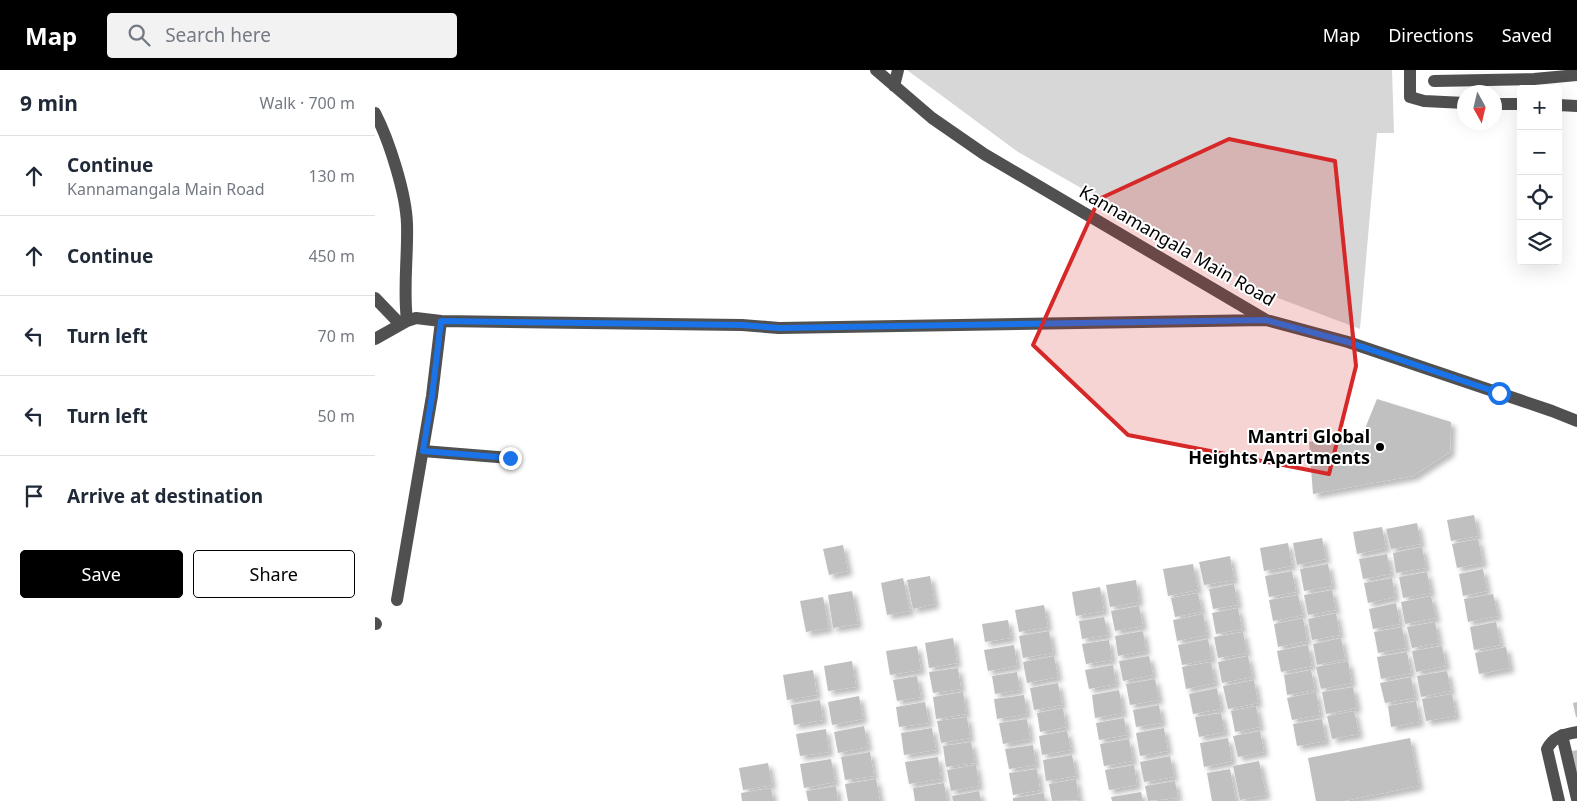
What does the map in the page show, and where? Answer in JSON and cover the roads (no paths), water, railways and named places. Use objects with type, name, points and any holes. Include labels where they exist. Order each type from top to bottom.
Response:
[{"type":"street","name":"Kannamangala Main Road","points":[[876,70],[938,123],[984,154],[1266,320],[1375,351],[1577,421]]},
{"type":"street","points":[[894,86],[898,70]]},
{"type":"street","points":[[1410,70],[1410,97],[1424,101],[1457,103]]},
{"type":"street","points":[[1434,81],[1525,79],[1577,75]]},
{"type":"street","points":[[1502,104],[1517,104]]},
{"type":"street","points":[[1562,105],[1577,106]]},
{"type":"street","points":[[375,113],[384,130],[399,180],[407,222],[404,322]]},
{"type":"street","points":[[375,298],[404,322]]},
{"type":"street","points":[[375,339],[404,322],[416,318],[441,321],[742,325],[779,328],[1266,320]]},
{"type":"street","points":[[397,600],[432,396],[441,321]]},
{"type":"street","points":[[423,451],[510,458]]},
{"type":"street","points":[[1559,801],[1547,749],[1552,740],[1562,735],[1577,732]]},
{"type":"street","points":[[1562,735],[1577,799]]},
{"type":"place","name":"Mantri Global Heights Apartments","points":[[1380,447]]}]
